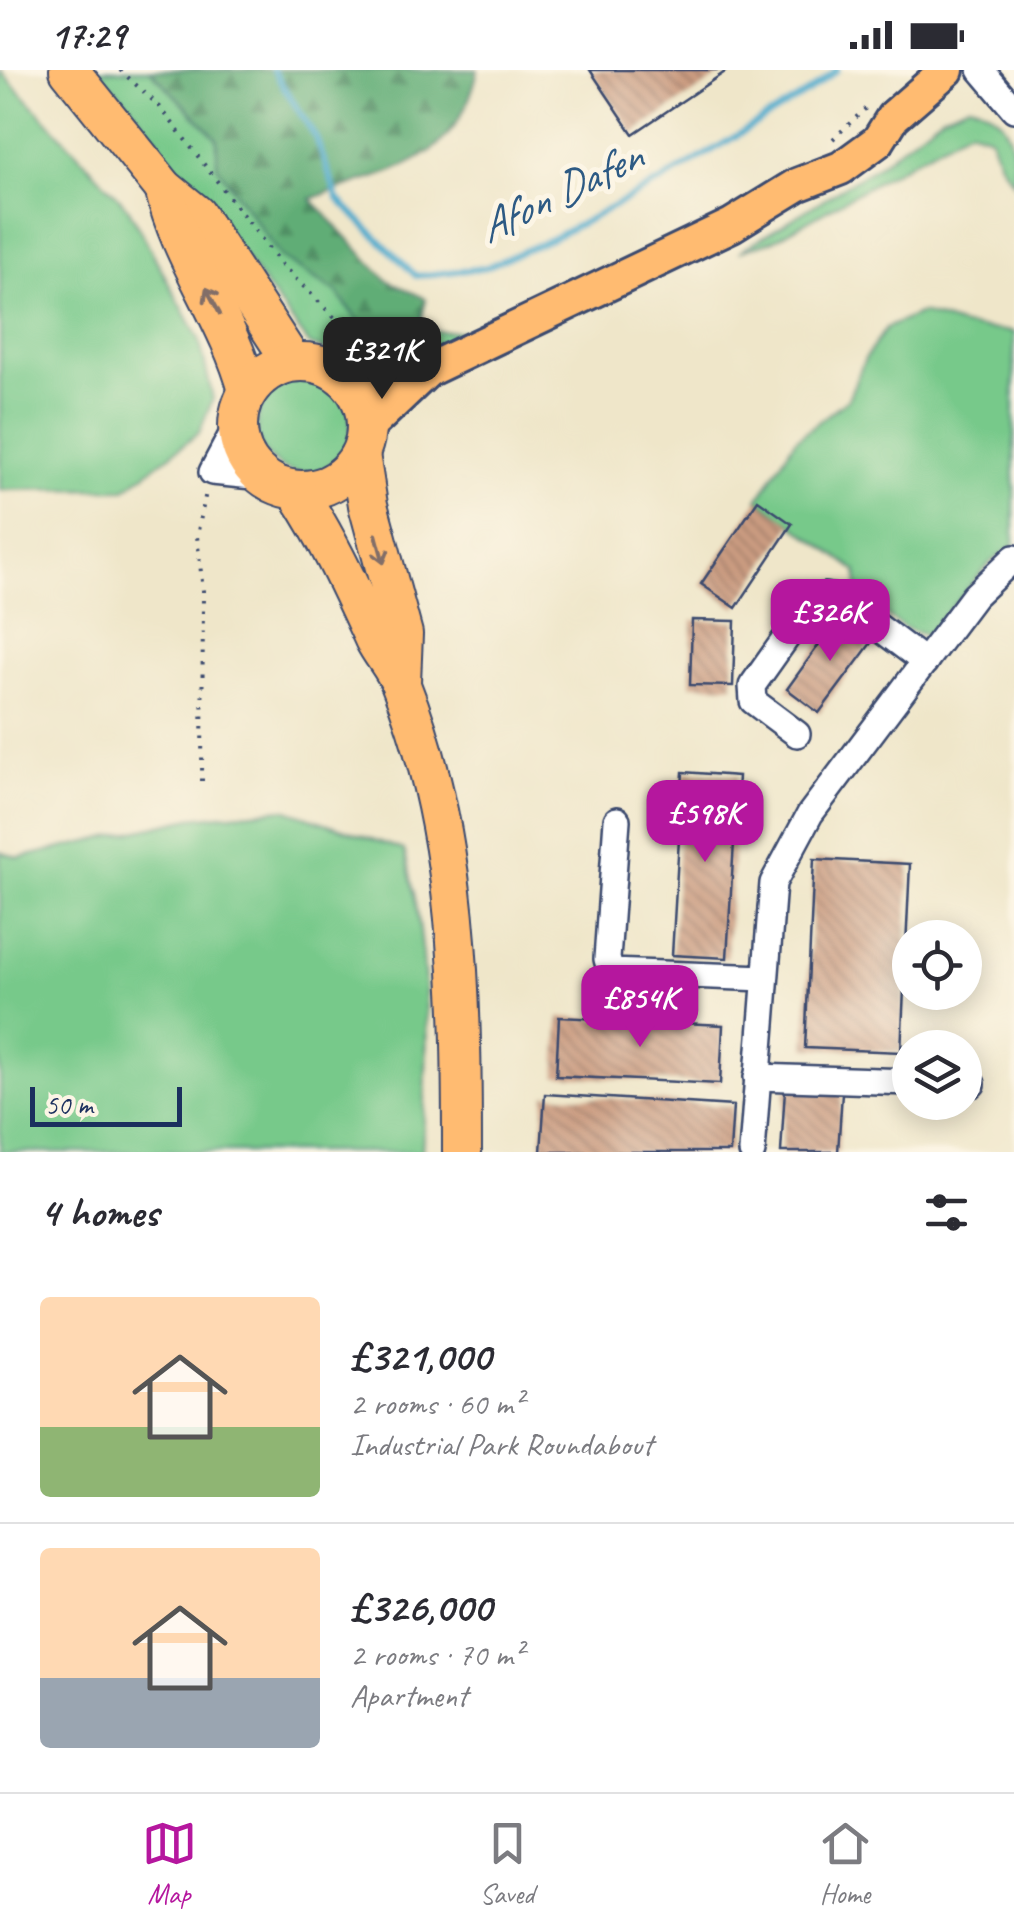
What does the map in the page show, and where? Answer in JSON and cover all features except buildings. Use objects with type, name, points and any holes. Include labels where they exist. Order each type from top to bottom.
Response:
[{"type":"highway","points":[[69,70],[164,188],[196,214],[292,362]]},
{"type":"highway","points":[[164,188],[174,227],[238,354],[243,407],[240,443],[280,483],[344,567],[376,642],[401,682],[431,787],[450,876],[461,989],[462,1152]]},
{"type":"highway","points":[[243,407],[260,377],[292,362],[323,365],[354,387],[363,406],[368,504],[403,634],[401,682]]},
{"type":"highway","points":[[280,483],[334,482],[363,441]]},
{"type":"main road","points":[[337,372],[412,370],[732,224],[796,185],[854,160],[878,141],[893,118],[946,70]]},
{"type":"main road","points":[[363,441],[412,370]]},
{"type":"lane","points":[[982,70],[1014,109]]},
{"type":"lane","points":[[243,407],[212,472],[280,483]]},
{"type":"lane","points":[[752,1152],[773,883],[810,814],[974,596],[1014,558]]},
{"type":"lane","points":[[797,734],[753,701],[752,686],[808,607],[824,596],[841,599],[924,662]]},
{"type":"lane","points":[[616,820],[607,958],[612,972],[765,978]]},
{"type":"lane","points":[[756,1077],[892,1081]]},
{"type":"path","points":[[120,70],[160,107],[280,263],[376,361],[412,370]]},
{"type":"path","points":[[202,781],[203,591],[197,536],[212,472]]},
{"type":"green space","points":[[0,70],[128,208],[199,339],[213,399],[199,433],[125,489],[0,490]]},
{"type":"green space","points":[[97,70],[150,70],[217,138],[281,257],[336,292],[360,323],[415,346],[420,325],[436,331],[478,332],[436,348],[395,357],[354,356],[310,345],[130,105]]},
{"type":"green space","points":[[150,70],[478,70],[468,103],[454,128],[437,146],[394,171],[311,199],[387,280],[426,299],[416,346],[360,323],[336,292],[281,257],[217,166],[217,138]]},
{"type":"green space","points":[[970,104],[995,116],[1009,134],[1014,184],[1000,164],[990,136],[969,129],[774,240],[739,252],[877,166],[944,114]]},
{"type":"green space","points":[[921,313],[963,326],[1014,332],[1014,545],[991,562],[927,635],[908,630],[890,618],[858,590],[857,571],[758,500],[795,440],[848,399],[865,359],[886,328]]},
{"type":"green space","points":[[304,379],[322,383],[337,393],[347,408],[351,426],[347,444],[337,459],[322,469],[304,473],[286,469],[271,459],[261,444],[257,426],[261,408],[271,393],[286,383]]},
{"type":"green space","points":[[284,809],[404,850],[419,924],[426,1000],[422,1152],[0,1152],[0,852],[19,858],[191,818]]},
{"type":"waterway","name":"Afon Dafen","points":[[273,70],[316,138],[338,199],[416,276],[484,268],[553,238],[660,182],[807,93],[837,70]]}]
